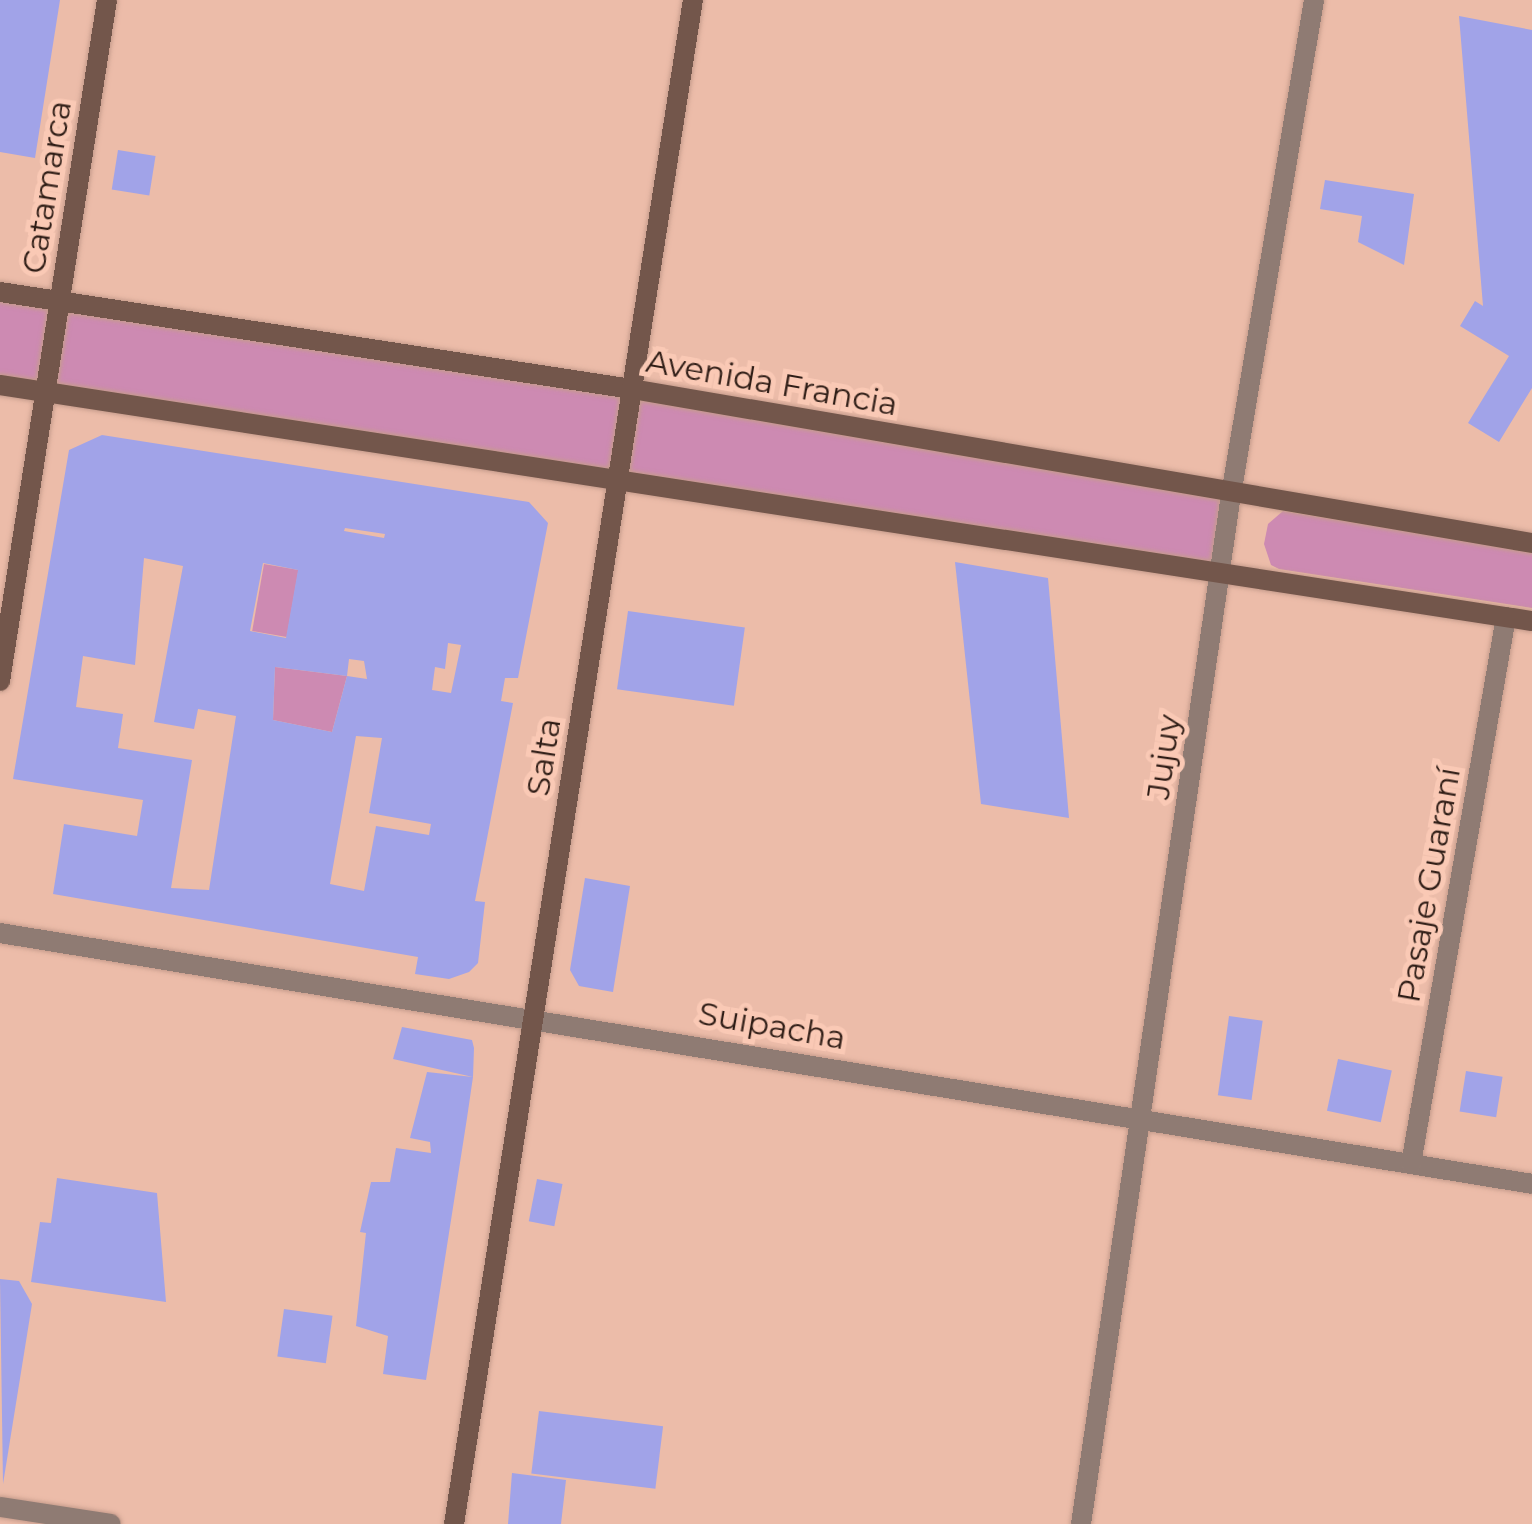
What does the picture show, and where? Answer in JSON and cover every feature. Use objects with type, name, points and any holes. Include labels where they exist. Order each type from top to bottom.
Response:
[{"type":"street","name":"Catamarca","points":[[0,680],[107,0]]},
{"type":"street","name":"Salta","points":[[454,1524],[693,0]]},
{"type":"street","name":"Jujuy","points":[[1081,1524],[1143,1120],[1231,495],[1314,0]]},
{"type":"street","name":"Avenida Francia","points":[[0,292],[632,389],[1231,495],[1532,543]]},
{"type":"street","points":[[0,384],[1532,621]]},
{"type":"street","name":"Pasaje Guaraní","points":[[1411,1164],[1506,617]]},
{"type":"street","name":"Suipacha","points":[[0,933],[533,1016],[1532,1184]]},
{"type":"street","points":[[0,1506],[111,1524]]},
{"type":"shaded area","points":[[0,292],[1231,495],[1220,573],[0,385]]},
{"type":"shaded area","points":[[1283,511],[1532,552],[1532,608],[1279,569],[1271,565],[1264,544],[1268,524]]},
{"type":"shaded area","points":[[264,564],[298,570],[287,637],[252,631]]},
{"type":"shaded area","points":[[275,667],[347,676],[332,732],[273,720]]},
{"type":"building","points":[[0,0],[60,0],[35,158],[0,152]]},
{"type":"building","points":[[1459,16],[1532,30],[1532,388],[1499,442],[1468,423],[1509,356],[1460,326],[1475,301],[1483,306]]},
{"type":"building","points":[[118,150],[156,156],[149,195],[112,190]]},
{"type":"building","points":[[1325,180],[1414,194],[1404,265],[1358,242],[1362,216],[1320,209]]},
{"type":"building","points":[[102,435],[529,502],[548,523],[518,678],[505,678],[501,701],[513,703],[475,901],[485,902],[478,963],[469,972],[449,979],[415,974],[418,957],[53,894],[64,824],[137,836],[143,800],[13,779],[69,450]],"holes":[[[345,528],[385,534],[384,538],[344,531]],[[144,558],[183,566],[154,722],[194,729],[198,709],[236,716],[209,890],[171,888],[192,760],[118,748],[123,714],[76,707],[83,656],[135,665]],[[263,563],[298,570],[286,638],[250,631]],[[448,643],[461,645],[451,693],[432,690],[435,667],[445,669]],[[349,659],[364,661],[367,679],[347,676]],[[275,667],[347,676],[332,732],[273,720]],[[356,736],[382,738],[369,813],[431,824],[429,835],[376,826],[364,891],[330,884]]]},
{"type":"building","points":[[955,562],[1048,578],[1069,818],[981,804]]},
{"type":"building","points":[[628,611],[745,627],[734,706],[617,689]]},
{"type":"building","points":[[585,878],[630,886],[613,992],[579,986],[570,970]]},
{"type":"building","points":[[1229,1016],[1263,1021],[1252,1100],[1218,1095]]},
{"type":"building","points":[[402,1027],[472,1040],[473,1077],[393,1059]]},
{"type":"building","points":[[1338,1059],[1392,1070],[1381,1122],[1327,1111]]},
{"type":"building","points":[[1466,1071],[1503,1077],[1496,1117],[1460,1111]]},
{"type":"building","points":[[427,1072],[473,1077],[426,1380],[383,1374],[388,1336],[356,1326],[366,1233],[360,1232],[371,1182],[390,1182],[396,1148],[431,1153],[430,1142],[410,1138]]},
{"type":"building","points":[[57,1178],[157,1193],[166,1302],[31,1282],[40,1222],[51,1223]]},
{"type":"building","points":[[537,1179],[563,1184],[554,1226],[529,1221]]},
{"type":"building","points":[[0,1279],[19,1281],[32,1304],[3,1484]]},
{"type":"building","points":[[284,1309],[333,1316],[326,1363],[277,1357]]},
{"type":"building","points":[[539,1411],[663,1426],[655,1489],[531,1474]]},
{"type":"building","points":[[512,1473],[566,1480],[561,1524],[508,1524]]}]
